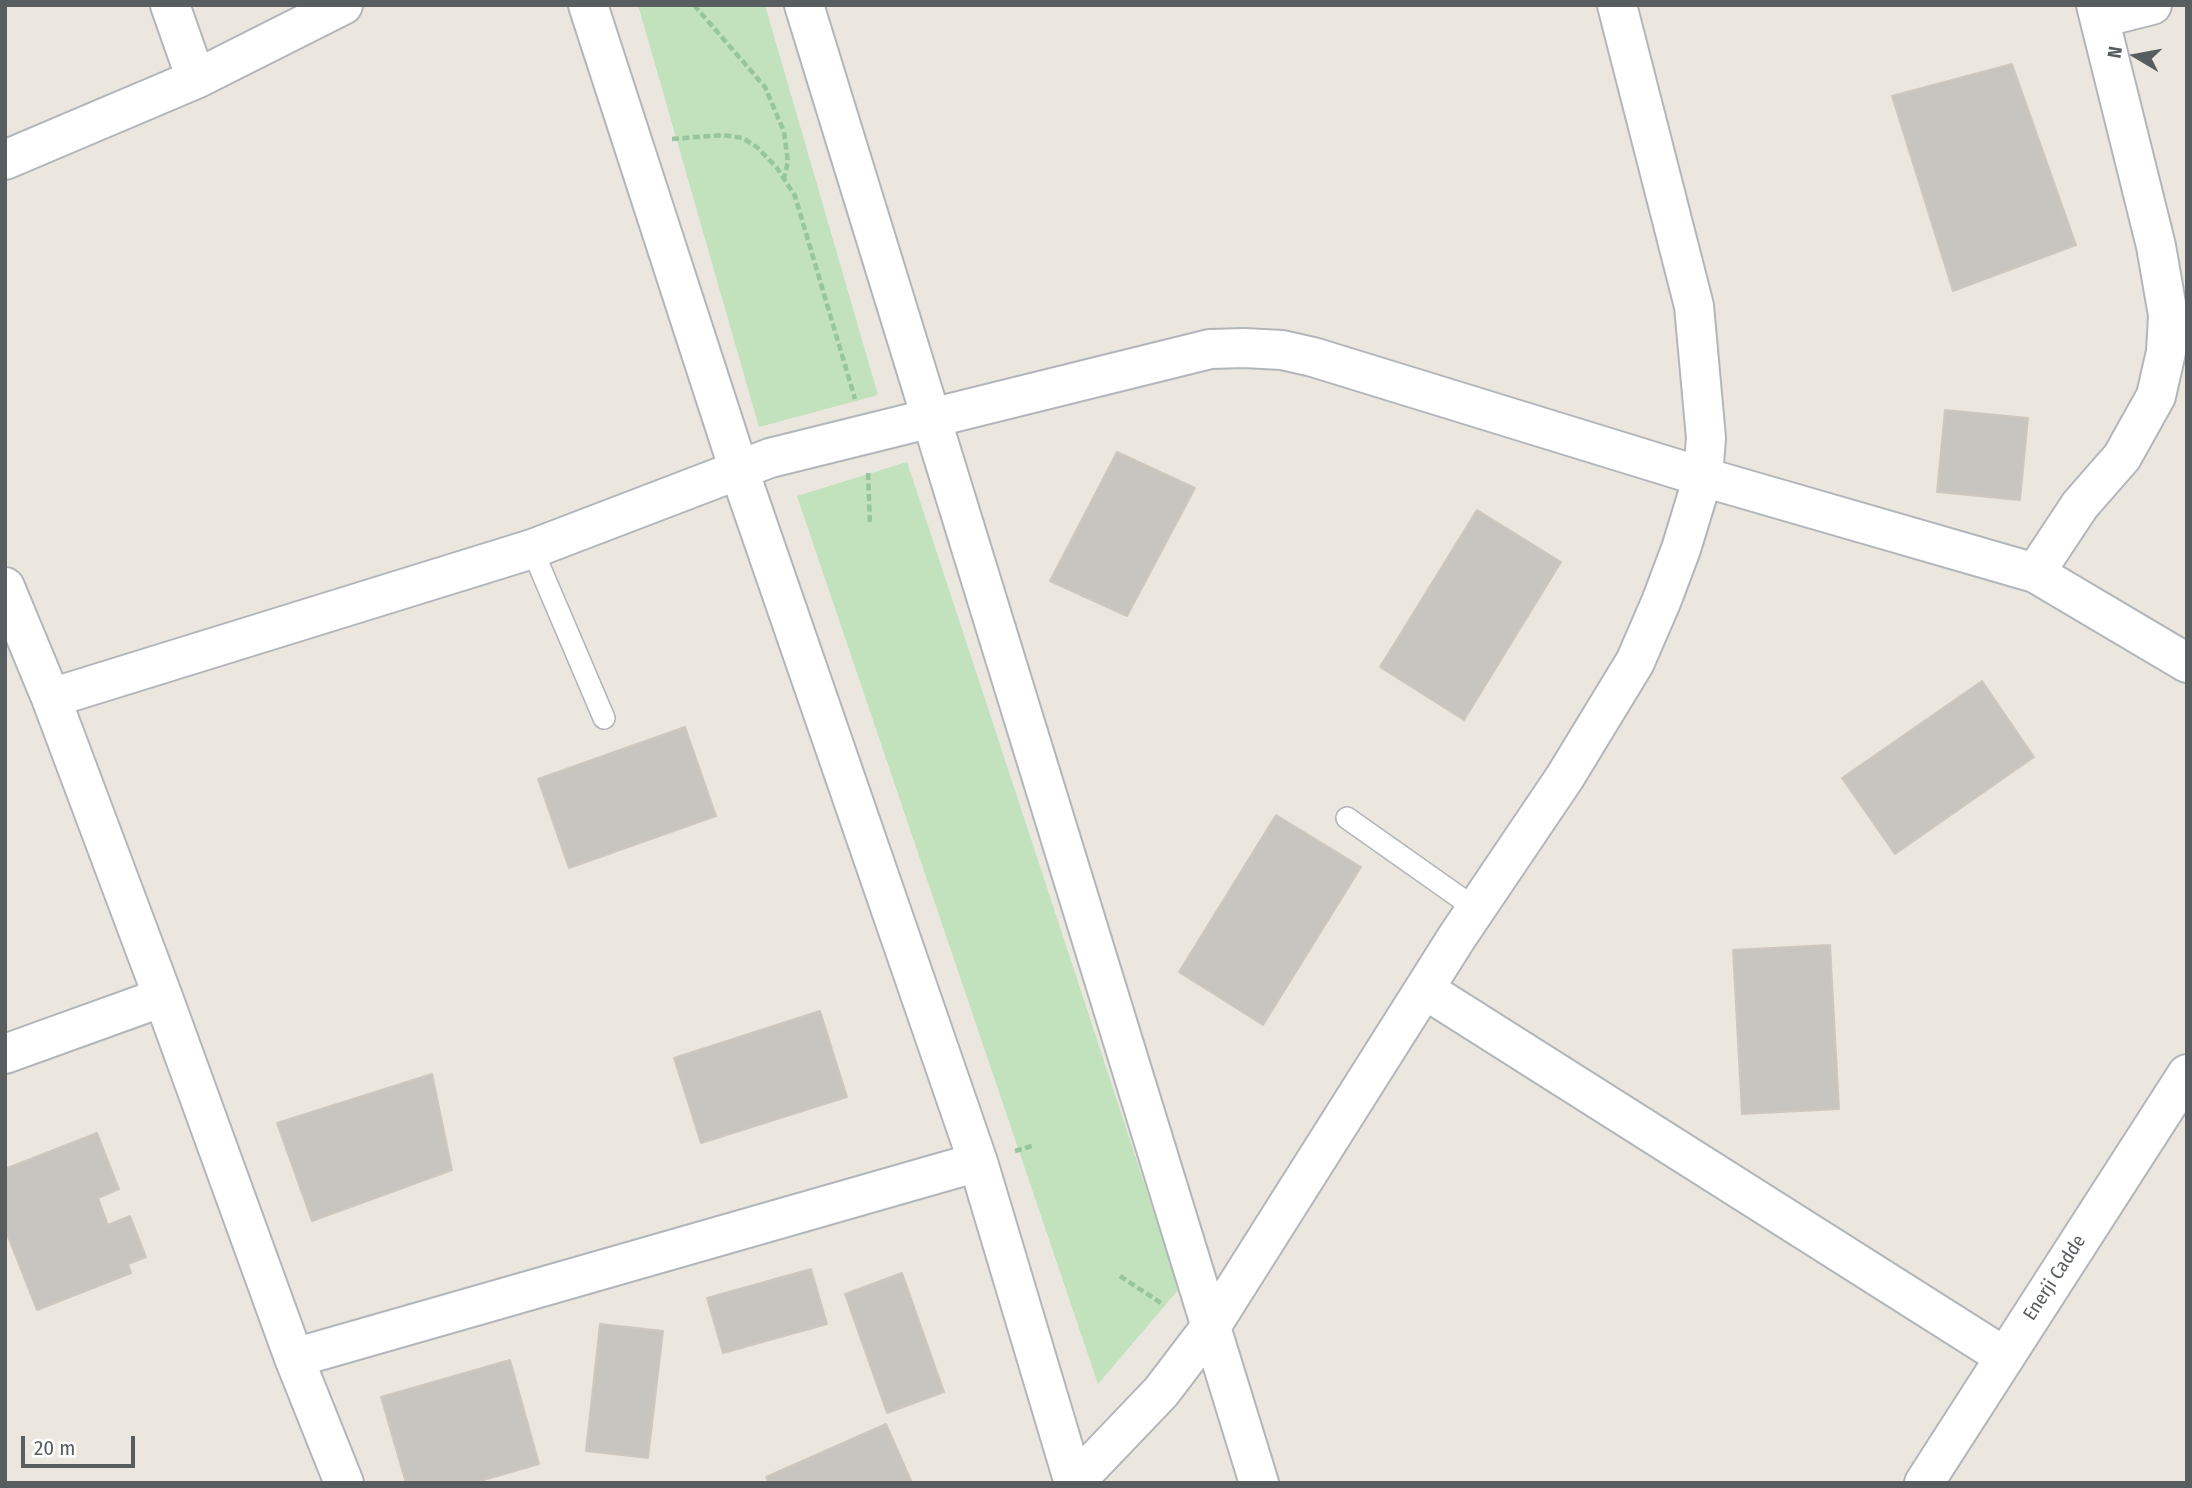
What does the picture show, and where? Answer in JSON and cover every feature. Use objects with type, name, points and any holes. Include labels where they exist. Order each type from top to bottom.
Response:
[{"type":"street","points":[[170,5],[196,79]]},
{"type":"street","points":[[5,160],[196,79],[343,5]]},
{"type":"street","points":[[588,5],[739,470],[978,1162],[1074,1483],[1161,1392],[1212,1325],[1424,989],[1565,777],[1634,662],[1661,602],[1703,477],[1706,438],[1694,306],[1616,5]]},
{"type":"street","points":[[804,5],[1259,1483]]},
{"type":"street","points":[[2035,573],[2080,505],[2122,457],[2156,396],[2166,352],[2168,315],[2156,246],[2098,12],[2152,5]]},
{"type":"street","points":[[51,698],[532,549],[770,458],[1210,349],[1244,348],[1282,350],[1313,357],[1703,477],[2035,573],[2187,663]]},
{"type":"street","points":[[5,587],[51,698],[294,1358],[344,1483]]},
{"type":"street","points":[[1424,989],[2005,1357]]},
{"type":"street","points":[[5,1054],[163,997]]},
{"type":"street","name":"Enerji Cadde","points":[[1924,1483],[2187,1074]]},
{"type":"street","points":[[294,1358],[978,1162]]},
{"type":"lane","points":[[532,549],[604,718]]},
{"type":"lane","points":[[1347,818],[1476,909]]},
{"type":"path","points":[[694,5],[765,88],[784,132],[788,162],[784,179]]},
{"type":"path","points":[[633,144],[694,135],[743,138],[758,148],[795,196],[866,434],[870,524]]},
{"type":"green space","points":[[638,5],[765,5],[878,395],[759,427]]},
{"type":"green space","points":[[907,462],[1179,1289],[1098,1384],[797,496]]},
{"type":"building","points":[[2012,64],[2076,245],[1953,291],[1892,96]]},
{"type":"building","points":[[1945,410],[2028,418],[2020,500],[1937,492]]},
{"type":"building","points":[[1117,452],[1195,488],[1127,616],[1050,581]]},
{"type":"building","points":[[1477,510],[1561,562],[1464,720],[1380,667]]},
{"type":"building","points":[[1982,681],[2034,757],[1895,854],[1842,778]]},
{"type":"building","points":[[685,727],[716,816],[569,868],[538,779]]},
{"type":"building","points":[[1276,815],[1361,867],[1263,1025],[1179,972]]},
{"type":"building","points":[[1830,945],[1839,1109],[1742,1114],[1733,950]]},
{"type":"building","points":[[820,1011],[847,1097],[701,1143],[674,1058]]},
{"type":"building","points":[[432,1074],[452,1170],[312,1221],[277,1123]]},
{"type":"building","points":[[97,1133],[119,1189],[98,1198],[108,1225],[130,1216],[146,1257],[128,1264],[131,1273],[37,1310],[5,1229],[5,1169]]},
{"type":"building","points":[[811,1269],[827,1324],[723,1353],[707,1298]]},
{"type":"building","points":[[902,1273],[944,1392],[887,1413],[845,1294]]},
{"type":"building","points":[[600,1324],[663,1331],[648,1458],[586,1451]]},
{"type":"building","points":[[510,1360],[539,1464],[473,1483],[406,1483],[381,1397]]},
{"type":"building","points":[[886,1424],[912,1483],[769,1483],[766,1477]]}]
